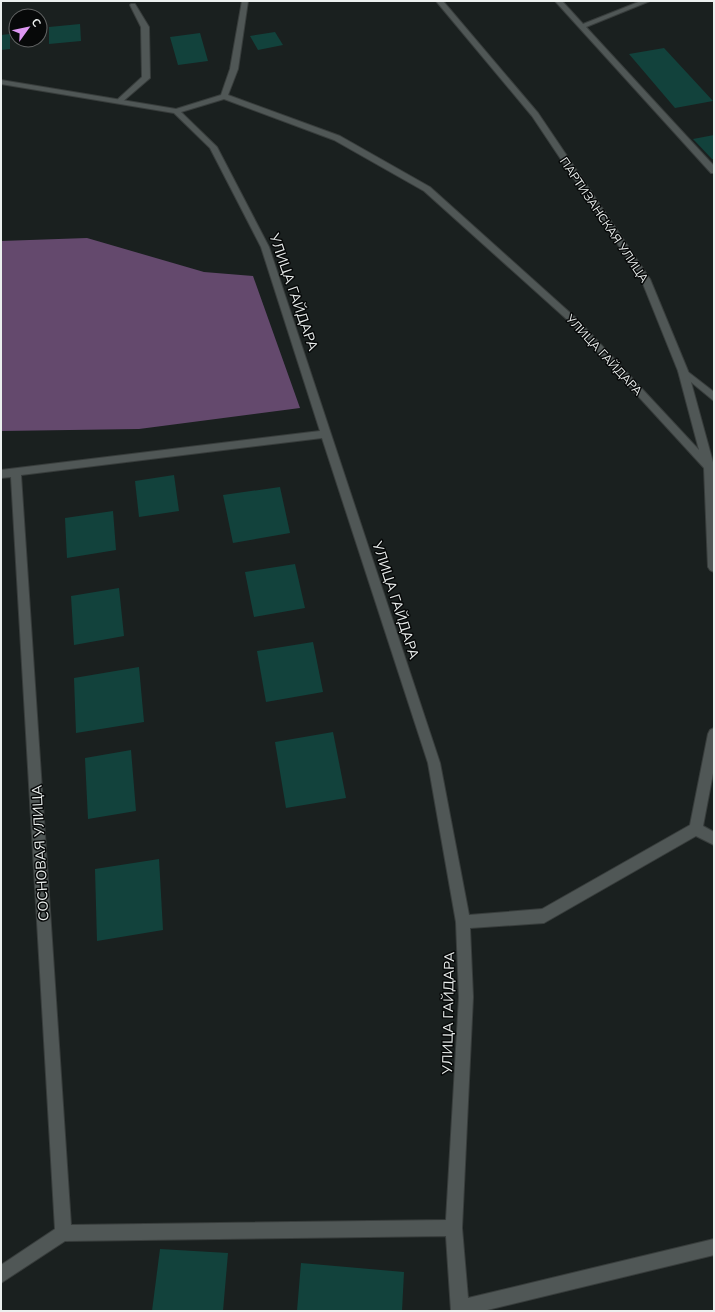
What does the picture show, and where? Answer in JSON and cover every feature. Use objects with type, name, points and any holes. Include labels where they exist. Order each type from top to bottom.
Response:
[{"type":"street","points":[[1,82],[176,111],[224,96],[234,69],[245,1]]},
{"type":"street","name":"ПАРТИЗАНСКАЯ УЛИЦА","points":[[439,1],[535,115],[645,279],[683,371],[710,467],[714,568]]},
{"type":"street","points":[[558,1],[581,28],[714,171]]},
{"type":"street","points":[[581,28],[647,1]]},
{"type":"street","points":[[121,101],[146,78],[146,27],[133,5]]},
{"type":"street","name":"УЛИЦА ГАЙДАРА","points":[[224,96],[337,138],[427,189],[575,322],[710,467]]},
{"type":"street","name":"УЛИЦА ГАЙДАРА","points":[[176,111],[214,147],[265,247],[434,763],[463,922],[466,996],[454,1228],[460,1309]]},
{"type":"street","points":[[683,371],[714,398]]},
{"type":"street","points":[[1,474],[325,434]]},
{"type":"street","name":"СОСНОВАЯ УЛИЦА","points":[[16,473],[63,1233]]},
{"type":"street","points":[[463,922],[544,916],[696,829],[714,734]]},
{"type":"street","points":[[696,829],[714,839]]},
{"type":"street","points":[[1,1275],[63,1233],[454,1228]]},
{"type":"street","points":[[460,1309],[714,1247]]},
{"type":"shaded area","points":[[87,238],[204,272],[253,276],[300,408],[139,429],[1,431],[1,241]]},
{"type":"building","points":[[80,24],[81,41],[49,44],[49,27]]},
{"type":"building","points":[[275,32],[283,45],[258,50],[250,36]]},
{"type":"building","points":[[200,33],[208,61],[178,65],[170,37]]},
{"type":"building","points":[[8,34],[8,48],[10,49],[1,50],[1,35]]},
{"type":"building","points":[[664,48],[713,101],[675,108],[629,54]]},
{"type":"building","points":[[714,135],[714,159],[712,159],[693,139]]},
{"type":"building","points":[[174,475],[179,511],[139,517],[135,481]]},
{"type":"building","points":[[280,487],[290,533],[233,543],[223,495]]},
{"type":"building","points":[[113,511],[116,550],[67,558],[65,518]]},
{"type":"building","points":[[295,564],[305,608],[254,617],[245,572]]},
{"type":"building","points":[[119,588],[124,636],[74,645],[71,596]]},
{"type":"building","points":[[313,642],[323,692],[266,702],[257,651]]},
{"type":"building","points":[[139,667],[144,722],[76,733],[74,678]]},
{"type":"building","points":[[333,732],[346,798],[286,808],[275,742]]},
{"type":"building","points":[[131,750],[136,811],[88,819],[85,758]]},
{"type":"building","points":[[159,859],[163,930],[97,941],[95,869]]},
{"type":"building","points":[[160,1249],[228,1253],[223,1311],[152,1311]]},
{"type":"building","points":[[301,1263],[404,1272],[402,1311],[297,1311]]}]
